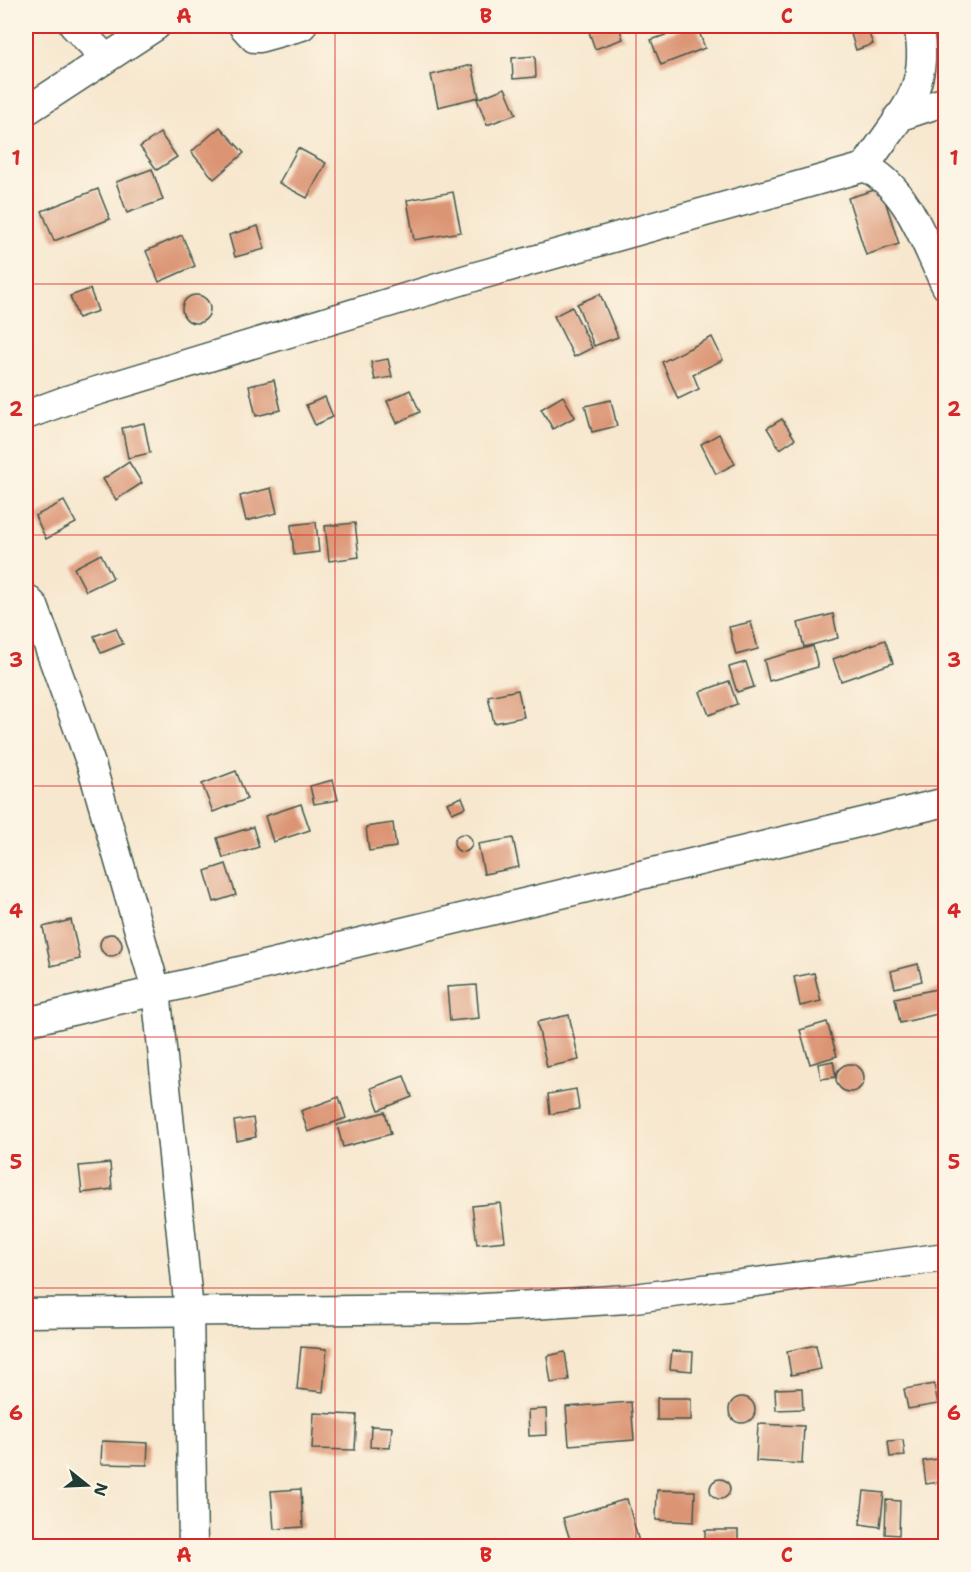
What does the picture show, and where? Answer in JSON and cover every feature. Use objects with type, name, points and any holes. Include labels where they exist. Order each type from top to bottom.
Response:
[{"type":"street","points":[[74,26],[106,58]]},
{"type":"street","points":[[26,111],[156,26]]},
{"type":"street","points":[[243,26],[254,38],[302,26]]},
{"type":"street","points":[[26,415],[67,400],[477,276],[865,167],[915,95],[922,74],[923,53],[918,26]]},
{"type":"street","points":[[898,117],[945,101]]},
{"type":"street","points":[[865,167],[882,175],[905,202],[945,286]]},
{"type":"street","points":[[26,598],[34,606],[91,764],[156,990],[189,1311],[193,1546]]},
{"type":"street","points":[[26,1022],[945,802]]},
{"type":"street","points":[[26,1313],[468,1309],[627,1299],[945,1257]]},
{"type":"building","points":[[587,26],[619,26],[623,39],[595,49]]},
{"type":"building","points":[[697,26],[705,48],[661,65],[651,40]]},
{"type":"building","points":[[866,26],[873,44],[856,50],[850,31]]},
{"type":"building","points":[[535,56],[536,77],[513,79],[512,58]]},
{"type":"building","points":[[472,65],[479,97],[438,107],[431,75]]},
{"type":"building","points":[[505,88],[516,114],[487,125],[477,99]]},
{"type":"building","points":[[220,127],[244,153],[214,179],[191,152]]},
{"type":"building","points":[[160,133],[177,157],[157,170],[140,147]]},
{"type":"building","points":[[298,148],[326,163],[307,198],[279,183]]},
{"type":"building","points":[[152,169],[163,200],[127,213],[116,182]]},
{"type":"building","points":[[881,188],[899,244],[866,255],[848,198]]},
{"type":"building","points":[[98,189],[110,219],[54,241],[42,211]]},
{"type":"building","points":[[453,192],[461,232],[414,240],[407,200]]},
{"type":"building","points":[[258,226],[265,249],[235,257],[229,235]]},
{"type":"building","points":[[182,235],[195,266],[159,282],[146,251]]},
{"type":"building","points":[[90,289],[98,311],[78,318],[70,296]]},
{"type":"building","points":[[600,294],[618,337],[594,346],[577,304]]},
{"type":"building","points":[[196,295],[206,299],[210,309],[206,319],[196,323],[186,319],[182,309],[186,299]]},
{"type":"building","points":[[572,307],[592,348],[574,357],[554,316]]},
{"type":"building","points":[[712,337],[723,360],[693,374],[699,389],[678,399],[662,362]]},
{"type":"building","points":[[388,359],[392,377],[375,380],[371,362]]},
{"type":"building","points":[[274,380],[281,410],[256,416],[249,386]]},
{"type":"building","points":[[410,390],[420,412],[397,423],[387,401]]},
{"type":"building","points":[[563,396],[575,417],[553,429],[541,409]]},
{"type":"building","points":[[325,397],[333,417],[315,425],[306,405]]},
{"type":"building","points":[[611,400],[617,426],[592,432],[585,406]]},
{"type":"building","points":[[782,419],[795,439],[780,449],[767,428]]},
{"type":"building","points":[[144,423],[150,453],[128,458],[122,428]]},
{"type":"building","points":[[719,434],[735,464],[716,474],[701,444]]},
{"type":"building","points":[[129,462],[142,483],[116,500],[103,479]]},
{"type":"building","points":[[271,488],[277,513],[246,521],[240,496]]},
{"type":"building","points":[[64,501],[76,523],[46,539],[35,516]]},
{"type":"building","points":[[316,522],[319,552],[294,555],[291,525]]},
{"type":"building","points":[[355,523],[359,557],[329,561],[325,526]]},
{"type":"building","points":[[101,554],[113,578],[86,591],[74,568]]},
{"type":"building","points":[[833,614],[838,638],[804,647],[798,623]]},
{"type":"building","points":[[751,622],[758,649],[736,655],[729,627]]},
{"type":"building","points":[[116,628],[123,644],[101,653],[94,636]]},
{"type":"building","points":[[885,640],[893,663],[841,681],[833,659]]},
{"type":"building","points":[[813,646],[818,667],[769,681],[764,660]]},
{"type":"building","points":[[746,662],[754,687],[737,692],[729,667]]},
{"type":"building","points":[[729,681],[737,704],[709,715],[700,692]]},
{"type":"building","points":[[518,690],[524,717],[494,723],[488,696]]},
{"type":"building","points":[[236,771],[247,799],[213,812],[202,784]]},
{"type":"building","points":[[333,780],[338,800],[314,804],[310,786]]},
{"type":"building","points":[[462,797],[466,807],[452,813],[447,803]]},
{"type":"building","points":[[301,804],[310,830],[273,842],[265,816]]},
{"type":"building","points":[[393,823],[396,847],[369,851],[366,827]]},
{"type":"building","points":[[253,827],[259,847],[223,858],[217,838]]},
{"type":"building","points":[[463,834],[469,837],[472,843],[469,849],[463,852],[457,849],[454,843],[457,837]]},
{"type":"building","points":[[513,838],[519,867],[484,874],[478,844]]},
{"type":"building","points":[[226,864],[236,895],[214,902],[205,871]]},
{"type":"building","points":[[71,920],[80,959],[51,966],[43,927]]},
{"type":"building","points":[[111,934],[121,941],[122,945],[115,955],[111,956],[101,949],[100,945],[107,935]]},
{"type":"building","points":[[918,964],[922,981],[895,988],[891,971]]},
{"type":"building","points":[[814,973],[821,1001],[800,1006],[794,977]]},
{"type":"building","points":[[476,985],[479,1018],[450,1021],[447,987]]},
{"type":"building","points":[[941,988],[946,1012],[900,1023],[895,998]]},
{"type":"building","points":[[569,1015],[579,1060],[547,1067],[537,1022]]},
{"type":"building","points":[[827,1022],[837,1056],[810,1064],[800,1030]]},
{"type":"building","points":[[833,1061],[836,1077],[821,1079],[818,1064]]},
{"type":"building","points":[[850,1064],[860,1068],[864,1078],[860,1088],[850,1092],[840,1088],[836,1078],[840,1068]]},
{"type":"building","points":[[404,1076],[412,1097],[379,1110],[371,1088]]},
{"type":"building","points":[[576,1089],[579,1109],[550,1114],[548,1094]]},
{"type":"building","points":[[339,1097],[346,1118],[308,1132],[301,1111]]},
{"type":"building","points":[[385,1112],[391,1134],[343,1147],[337,1125]]},
{"type":"building","points":[[253,1118],[256,1137],[237,1141],[234,1121]]},
{"type":"building","points":[[110,1163],[112,1189],[82,1193],[79,1166]]},
{"type":"building","points":[[500,1203],[505,1241],[477,1244],[472,1206]]},
{"type":"building","points":[[816,1345],[821,1369],[791,1375],[787,1351]]},
{"type":"building","points":[[301,1347],[327,1349],[323,1392],[297,1389]]},
{"type":"building","points":[[672,1351],[693,1352],[692,1371],[670,1369]]},
{"type":"building","points":[[565,1352],[569,1380],[551,1383],[547,1356]]},
{"type":"building","points":[[934,1384],[938,1404],[908,1409],[904,1389]]},
{"type":"building","points":[[802,1388],[803,1409],[776,1410],[775,1389]]},
{"type":"building","points":[[742,1397],[752,1400],[755,1410],[752,1420],[742,1423],[732,1420],[729,1410],[732,1400]]},
{"type":"building","points":[[657,1398],[691,1398],[691,1420],[657,1420]]},
{"type":"building","points":[[631,1402],[634,1440],[569,1445],[566,1407]]},
{"type":"building","points":[[546,1409],[547,1435],[529,1436],[528,1410]]},
{"type":"building","points":[[314,1413],[357,1415],[355,1450],[312,1449]]},
{"type":"building","points":[[758,1424],[804,1426],[802,1464],[756,1461]]},
{"type":"building","points":[[371,1426],[392,1427],[390,1448],[370,1447]]},
{"type":"building","points":[[903,1440],[905,1456],[890,1457],[888,1441]]},
{"type":"building","points":[[102,1441],[148,1443],[147,1465],[101,1464]]},
{"type":"building","points":[[945,1458],[946,1481],[926,1484],[923,1461]]},
{"type":"building","points":[[720,1479],[727,1482],[730,1489],[727,1496],[720,1499],[713,1496],[710,1489],[713,1482]]},
{"type":"building","points":[[301,1489],[303,1527],[274,1529],[271,1491]]},
{"type":"building","points":[[657,1490],[695,1491],[694,1522],[656,1520]]},
{"type":"building","points":[[864,1491],[884,1493],[880,1527],[860,1524]]},
{"type":"building","points":[[627,1499],[639,1542],[626,1546],[572,1546],[563,1518]]},
{"type":"building","points":[[886,1500],[900,1501],[899,1535],[885,1534]]},
{"type":"building","points":[[705,1530],[738,1530],[738,1546],[705,1546]]}]
